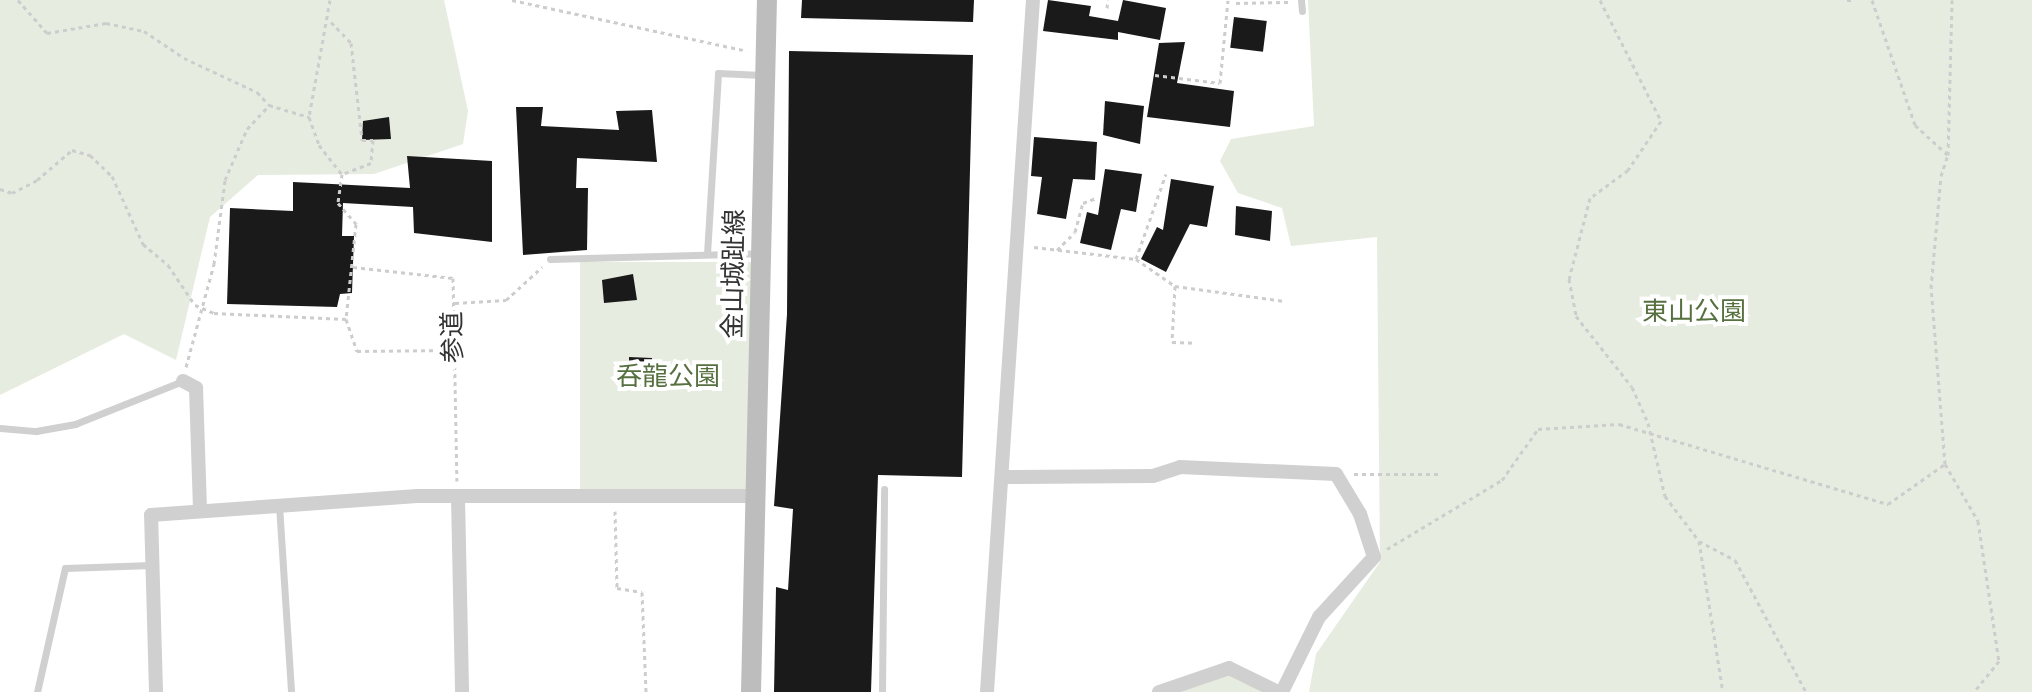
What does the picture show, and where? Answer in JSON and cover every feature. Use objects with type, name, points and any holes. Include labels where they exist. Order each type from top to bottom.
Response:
[{"type":"main road","name":"金山城趾線","points":[[751,692],[767,0]]},
{"type":"street","points":[[987,692],[1005,477],[1033,0]]},
{"type":"street","points":[[183,381],[196,388],[200,510]]},
{"type":"street","points":[[1005,477],[1153,476],[1180,467],[1336,474],[1360,514],[1374,557],[1319,617],[1280,692],[1229,668],[1159,692]]},
{"type":"street","points":[[156,692],[151,515],[278,502],[615,495],[756,496]]},
{"type":"street","points":[[458,497],[462,692]]},
{"type":"lane","points":[[707,254],[718,73],[765,65]]},
{"type":"lane","points":[[550,259],[761,253]]},
{"type":"lane","points":[[0,428],[36,431],[75,424],[183,381]]},
{"type":"lane","points":[[882,692],[884,489]]},
{"type":"lane","points":[[278,502],[291,692]]},
{"type":"lane","points":[[37,692],[65,568],[152,565]]},
{"type":"path","points":[[18,0],[47,33],[106,23],[144,31],[184,58],[257,92],[269,105],[309,117]]},
{"type":"path","points":[[330,0],[330,20],[309,117],[319,145],[342,174],[338,203],[356,224],[346,319],[357,351],[453,350]]},
{"type":"path","points":[[512,0],[765,65]]},
{"type":"path","points":[[1107,8],[1108,0]]},
{"type":"path","points":[[1155,75],[1220,83],[1228,0]]},
{"type":"path","points":[[1600,0],[1661,121],[1628,170],[1590,198],[1569,279],[1576,316],[1632,387],[1650,435],[1665,496],[1699,541],[1735,560],[1806,692]]},
{"type":"path","points":[[1872,0],[1915,125],[1948,155]]},
{"type":"path","points":[[1952,0],[1948,155],[1941,176],[1931,288],[1945,464],[1978,521],[1999,661],[1974,692]]},
{"type":"path","points":[[1236,3],[1301,4]]},
{"type":"path","points":[[330,20],[351,43],[362,140],[373,140],[371,163],[342,174]]},
{"type":"path","points":[[183,381],[202,308],[225,180],[247,129],[269,105]]},
{"type":"path","points":[[0,189],[12,193],[37,180],[72,150],[90,155],[112,176],[143,244],[202,308],[214,313],[346,319]]},
{"type":"path","points":[[1136,259],[1166,174]]},
{"type":"path","points":[[1057,250],[1075,232],[1083,203],[1096,198]]},
{"type":"path","points":[[1019,245],[1136,259],[1175,286],[1284,301]]},
{"type":"path","points":[[453,303],[506,300],[550,259]]},
{"type":"path","name":"参道","points":[[353,267],[453,278],[458,497]]},
{"type":"path","points":[[1175,286],[1172,342],[1196,343]]},
{"type":"path","points":[[1374,557],[1502,480],[1538,429],[1619,424],[1888,504],[1945,464]]},
{"type":"path","points":[[1336,474],[1438,474]]},
{"type":"path","points":[[615,495],[617,588],[642,592],[646,692]]},
{"type":"path","points":[[1699,541],[1723,692]]},
{"type":"green space","points":[[0,0],[444,0],[468,111],[463,144],[374,174],[258,175],[210,217],[176,360],[124,334],[0,395]]},
{"type":"green space","name":"東山公園","points":[[1308,0],[2032,0],[2032,692],[1309,692],[1316,654],[1380,562],[1377,237],[1291,246],[1282,208],[1238,193],[1220,161],[1231,139],[1314,126]]},
{"type":"green space","name":"呑龍公園","points":[[580,262],[761,262],[761,495],[580,495]]},
{"type":"green space","points":[[1229,668],[1278,692],[1159,692]]},
{"type":"building","points":[[802,0],[974,0],[973,22],[801,18]]},
{"type":"building","points":[[1048,0],[1091,6],[1089,16],[1118,21],[1123,0],[1166,8],[1160,40],[1118,32],[1118,40],[1043,31]]},
{"type":"building","points":[[1234,17],[1267,21],[1263,52],[1230,48]]},
{"type":"building","points":[[1185,42],[1177,83],[1234,91],[1230,127],[1147,117],[1159,43]]},
{"type":"building","points":[[789,51],[973,55],[962,477],[878,475],[871,692],[774,692],[776,587],[788,590],[793,509],[774,506],[787,314]]},
{"type":"building","points":[[1105,101],[1144,106],[1140,144],[1103,135]]},
{"type":"building","points":[[516,107],[543,107],[541,126],[619,130],[616,111],[652,110],[657,162],[577,158],[576,188],[588,188],[587,250],[523,255]]},
{"type":"building","points":[[389,117],[391,139],[362,140],[363,121]]},
{"type":"building","points":[[1034,137],[1097,142],[1095,180],[1073,179],[1066,219],[1037,214],[1042,177],[1031,176]]},
{"type":"building","points":[[407,156],[492,161],[492,242],[414,233],[413,207],[343,203],[342,236],[354,236],[352,293],[340,294],[337,307],[227,304],[230,208],[293,211],[293,182],[410,188]]},
{"type":"building","points":[[1105,169],[1142,174],[1136,212],[1121,209],[1111,250],[1080,243],[1087,212],[1098,215]]},
{"type":"building","points":[[1171,179],[1214,186],[1207,227],[1190,224],[1166,272],[1141,259],[1157,227],[1163,230]]},
{"type":"building","points":[[1236,206],[1272,211],[1270,241],[1235,235]]},
{"type":"building","points":[[633,274],[637,300],[604,303],[602,280]]},
{"type":"building","points":[[629,357],[652,358],[654,384],[629,387]]}]
